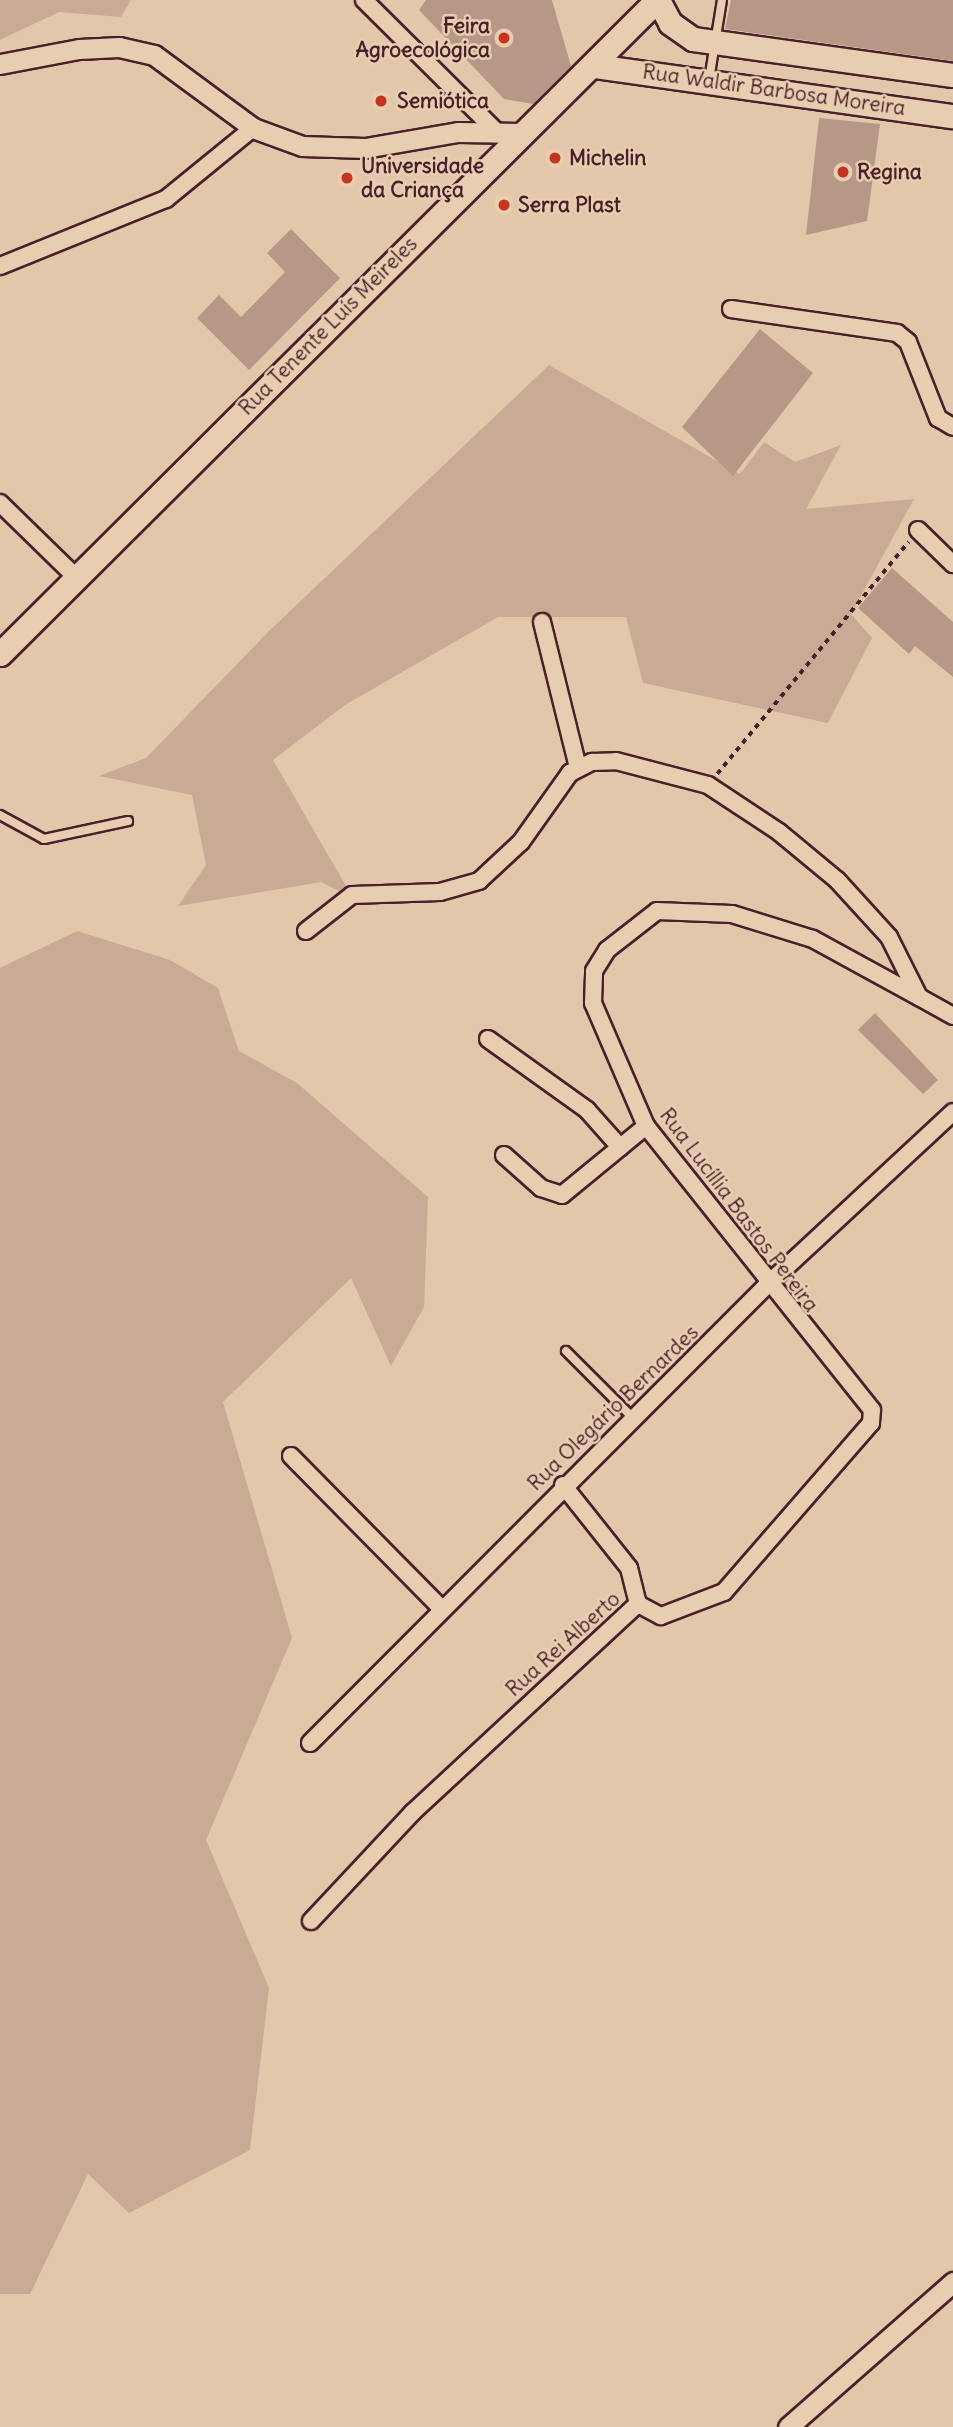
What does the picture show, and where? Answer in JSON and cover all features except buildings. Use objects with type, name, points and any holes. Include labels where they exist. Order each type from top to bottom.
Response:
[{"type":"main road","name":"Rua Waldir Barbosa Moreira","points":[[658,0],[680,34],[714,44],[953,75]]},
{"type":"main road","name":"Rua Tenente Luís Meireles","points":[[0,654],[521,134],[595,66],[658,0]]},
{"type":"main road","name":"Rua Waldir Barbosa Moreira","points":[[595,66],[953,116]]},
{"type":"street","points":[[364,0],[494,129]]},
{"type":"street","points":[[0,64],[79,49],[119,47],[154,55],[253,128],[331,149],[494,129],[521,134]]},
{"type":"street","points":[[0,266],[166,199],[253,128]]},
{"type":"street","points":[[730,309],[897,333],[908,342],[938,418],[953,426]]},
{"type":"street","points":[[0,503],[78,579]]},
{"type":"street","points":[[918,530],[953,564]]},
{"type":"street","points":[[542,622],[578,767]]},
{"type":"street","points":[[306,931],[352,895],[440,892],[485,877],[521,842],[554,787],[578,767],[616,761],[708,785],[837,880],[889,937],[919,997]]},
{"type":"street","name":"Rua Lucíllia Bastos Pereira","points":[[872,1410],[767,1285],[646,1126],[607,1040],[591,985],[607,950],[644,916],[688,909],[773,923],[953,1016]]},
{"type":"street","points":[[488,1039],[587,1110],[620,1147]]},
{"type":"street","name":"Rua Olegário Bernardes","points":[[310,1743],[440,1607],[563,1485],[634,1419],[767,1285],[953,1112]]},
{"type":"street","points":[[505,1155],[556,1196],[580,1184],[646,1126]]},
{"type":"street","name":"Rua Rei Alberto","points":[[311,1921],[412,1813],[638,1604],[660,1616],[724,1592],[862,1440],[872,1410]]},
{"type":"street","points":[[291,1456],[440,1607]]},
{"type":"street","points":[[563,1485],[629,1569],[638,1604]]},
{"type":"street","points":[[788,2427],[953,2282]]},
{"type":"lane","points":[[709,80],[722,0]]},
{"type":"lane","points":[[0,815],[44,839],[128,821]]},
{"type":"lane","points":[[566,1351],[634,1419]]},
{"type":"path","points":[[708,785],[918,530]]},
{"type":"shaded area","points":[[0,0],[131,0],[121,17],[59,12],[0,40]]},
{"type":"shaded area","points":[[549,365],[740,474],[764,442],[795,462],[841,445],[806,509],[914,499],[851,614],[872,638],[828,723],[643,683],[626,617],[498,617],[345,705],[273,760],[353,898],[321,882],[178,906],[206,865],[192,795],[99,776],[146,758],[268,632]]},
{"type":"shaded area","points":[[77,931],[170,960],[218,988],[239,1051],[297,1083],[428,1197],[424,1307],[391,1366],[351,1278],[223,1402],[292,1638],[206,1840],[269,1988],[250,2150],[129,2213],[88,2174],[30,2294],[0,2294],[0,968]]},
{"type":"place","name":"Feira Agroecológica","points":[[504,38]]},
{"type":"place","name":"Semiótica","points":[[381,101]]},
{"type":"place","name":"Michelin","points":[[555,158]]},
{"type":"place","name":"Regina","points":[[843,172]]},
{"type":"place","name":"Universidade da Criança","points":[[347,178]]},
{"type":"place","name":"Serra Plast","points":[[504,205]]}]
